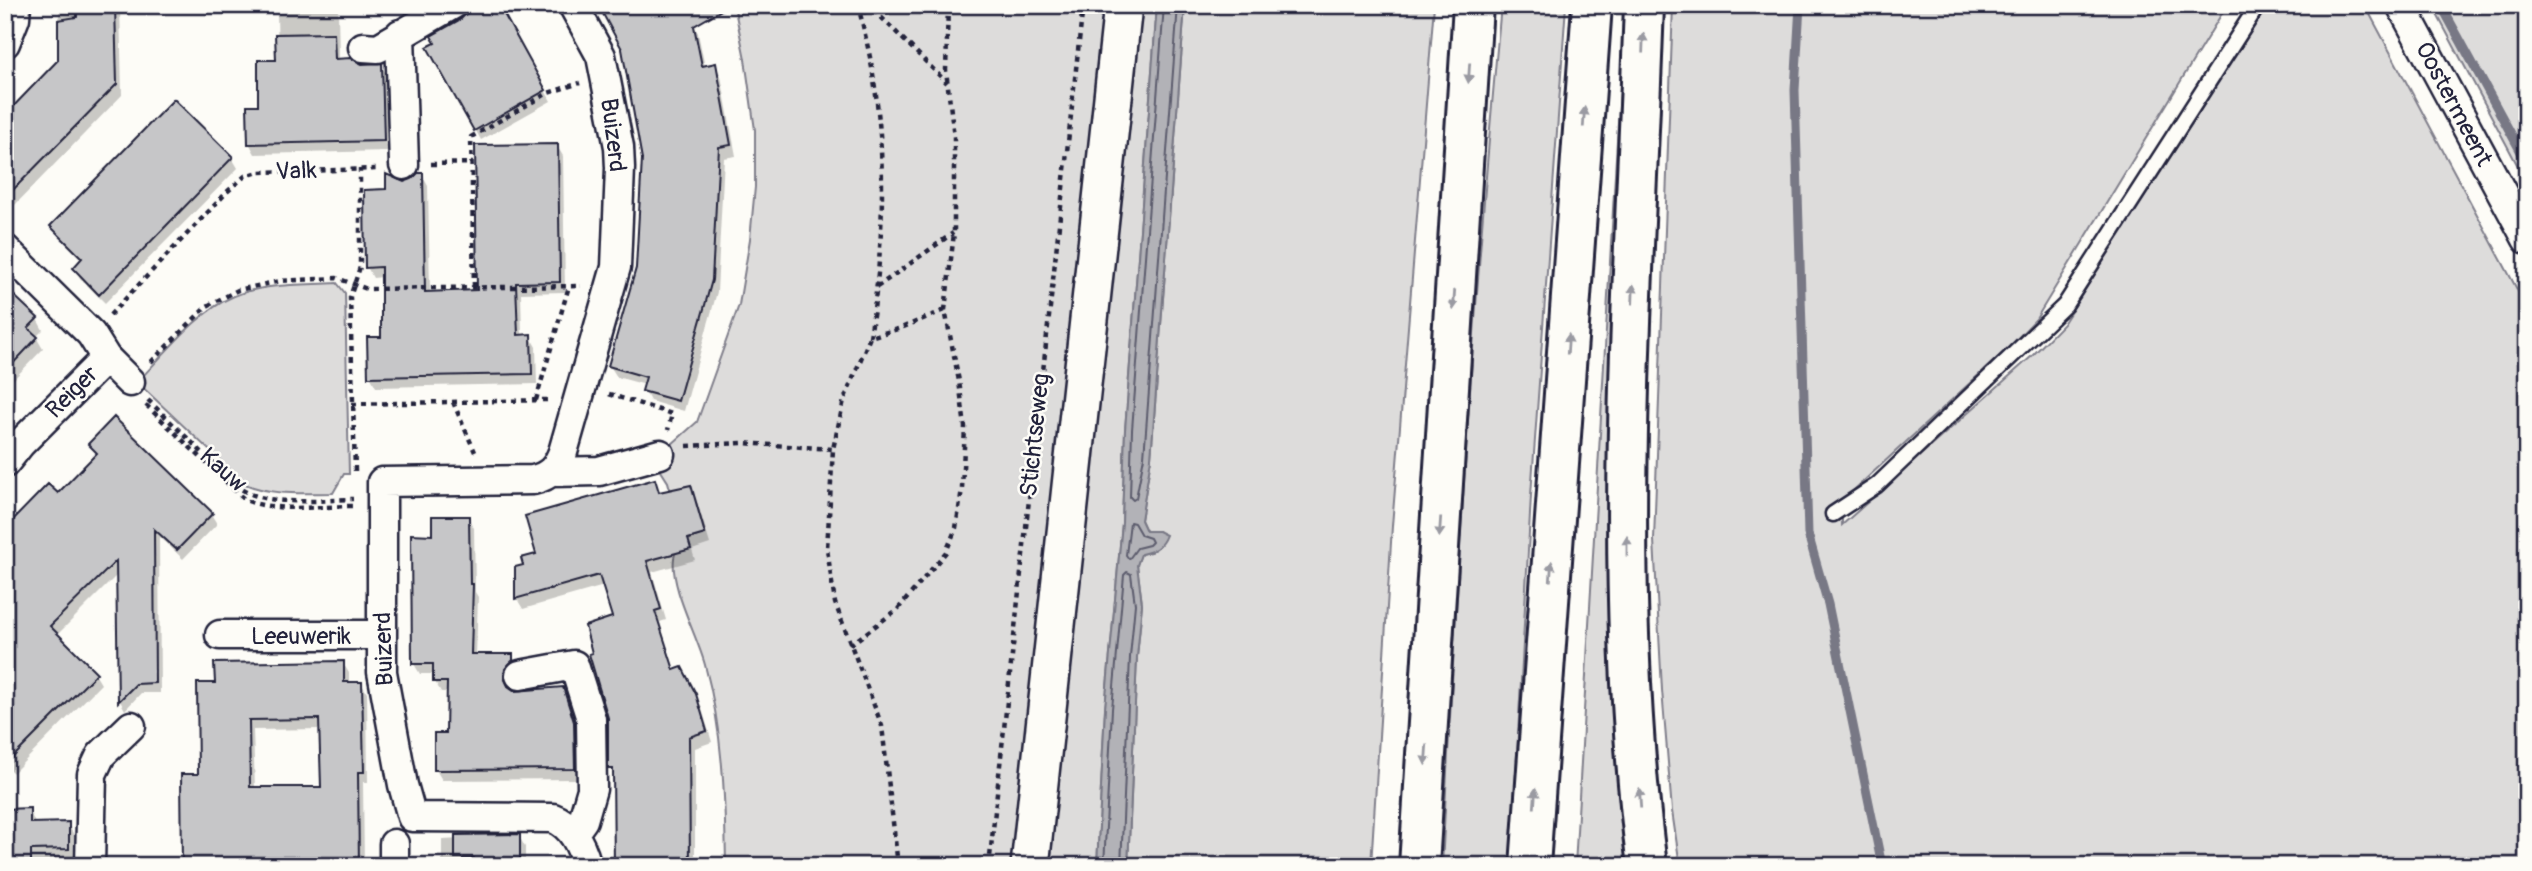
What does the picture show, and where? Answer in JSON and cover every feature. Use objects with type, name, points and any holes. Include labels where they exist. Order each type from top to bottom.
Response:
[{"type":"highway","points":[[1419,866],[1473,5]]},
{"type":"highway","points":[[1530,866],[1592,5]]},
{"type":"highway","points":[[1644,5],[1628,419],[1627,514],[1631,673],[1647,866]]},
{"type":"street","points":[[5,43],[15,18],[16,5]]},
{"type":"street","points":[[363,47],[378,47],[452,5]]},
{"type":"street","name":"Buizerd","points":[[573,5],[601,56],[619,147],[620,168],[616,267],[563,452],[552,472],[533,480],[382,482],[384,687],[402,785],[412,817],[543,816],[561,821],[573,834]]},
{"type":"street","name":"Stichtseweg","points":[[1030,866],[1123,5]]},
{"type":"street","name":"Oostermeent","points":[[2401,5],[2527,239]]},
{"type":"street","points":[[400,34],[404,165]]},
{"type":"street","points":[[5,249],[91,334],[106,358],[130,383]]},
{"type":"street","name":"Reiger","points":[[7,457],[106,358]]},
{"type":"street","name":"Buizerd","points":[[552,472],[599,471],[668,446]]},
{"type":"street","name":"Leeuwerik","points":[[220,635],[382,635]]},
{"type":"street","points":[[520,675],[574,666],[591,719],[592,789],[583,820],[573,834],[587,866]]},
{"type":"street","points":[[90,866],[92,774],[102,755],[131,726]]},
{"type":"lane","points":[[1833,514],[1877,485],[2065,305],[2258,5]]},
{"type":"path","points":[[858,5],[874,82],[880,164],[881,240],[870,337],[844,400],[833,449],[827,549],[835,603],[882,726],[898,866]]},
{"type":"path","points":[[860,13],[897,5]]},
{"type":"path","points":[[939,5],[966,5]]},
{"type":"path","name":"Stichtseweg","points":[[989,866],[1083,5]]},
{"type":"path","points":[[850,645],[898,609],[946,552],[956,528],[962,489],[965,427],[945,310],[954,233],[954,137],[947,84],[948,7]]},
{"type":"path","points":[[873,10],[947,84]]},
{"type":"path","points":[[474,287],[471,137],[548,93],[605,78]]},
{"type":"path","name":"Valk","points":[[114,310],[245,176],[275,171],[386,169],[404,165],[472,163]]},
{"type":"path","points":[[355,472],[350,296],[360,267],[360,169]]},
{"type":"path","points":[[877,287],[954,233]]},
{"type":"path","points":[[130,383],[207,306],[223,296],[245,288],[280,281],[337,278],[367,289],[597,286],[610,289]]},
{"type":"path","points":[[536,400],[569,286]]},
{"type":"path","points":[[870,337],[945,310]]},
{"type":"path","name":"Kauw","points":[[130,383],[249,495],[273,500],[355,499],[356,506],[284,507],[244,500],[131,391],[130,383]]},
{"type":"path","points":[[352,404],[550,400],[578,397],[672,414],[668,446],[741,443],[833,449]]},
{"type":"path","points":[[453,402],[473,443],[479,481]]},
{"type":"shaded area","points":[[734,5],[1106,5],[1012,866],[726,866],[724,789],[716,715],[705,665],[680,597],[674,570],[674,558],[678,548],[686,541],[705,533],[696,503],[675,507],[668,482],[654,460],[697,422],[739,305],[755,187],[755,130]]},
{"type":"shaded area","points":[[1141,5],[1157,5],[1125,430],[1122,523],[1105,709],[1097,866],[1050,866],[1103,332]]},
{"type":"shaded area","points":[[1185,5],[1434,5],[1392,526],[1371,866],[1128,866],[1137,657],[1142,604],[1137,565],[1141,554],[1151,552],[1158,531],[1146,531],[1141,520],[1151,458]]},
{"type":"shaded area","points":[[1501,5],[1566,5],[1531,495],[1511,866],[1442,866],[1467,435]]},
{"type":"shaded area","points":[[1673,5],[2227,5],[2036,319],[1842,501],[1842,525],[2032,356],[2063,324],[2268,5],[2365,5],[2527,308],[2527,866],[1680,866],[1672,811],[1662,690],[1654,540]]},
{"type":"shaded area","points":[[2432,5],[2527,5],[2527,183]]},
{"type":"shaded area","points":[[1623,37],[1634,70],[1636,866],[1575,866]]},
{"type":"shaded area","points":[[337,283],[345,293],[349,474],[344,474],[333,493],[277,492],[245,484],[137,382],[195,322],[234,296],[272,287]]},
{"type":"water","points":[[1157,5],[1185,5],[1151,458],[1141,520],[1146,531],[1158,531],[1166,535],[1156,548],[1141,554],[1137,565],[1142,604],[1137,657],[1128,866],[1097,866],[1105,709],[1122,523],[1125,430]]},
{"type":"building","points":[[77,5],[115,5],[117,84],[5,198],[5,115],[58,60],[58,20],[77,17]]},
{"type":"building","points":[[469,5],[499,5],[546,90],[474,131],[427,47],[435,43],[431,36],[461,19],[467,13]]},
{"type":"building","points":[[619,5],[730,5],[694,26],[702,66],[716,63],[731,145],[719,147],[712,280],[678,401],[642,391],[646,377],[608,366],[636,268],[642,159],[622,49],[603,14]]},
{"type":"building","points":[[334,33],[335,59],[351,58],[362,64],[382,63],[384,141],[248,144],[247,105],[258,105],[258,60],[276,60],[275,34]]},
{"type":"building","points":[[174,99],[233,157],[99,295],[73,268],[82,258],[50,226]]},
{"type":"building","points":[[558,144],[560,282],[516,283],[518,335],[531,334],[532,374],[368,377],[367,337],[381,337],[381,267],[365,268],[364,190],[386,189],[386,174],[404,182],[418,173],[423,173],[425,292],[477,290],[475,145]]},
{"type":"building","points":[[5,287],[38,318],[28,328],[38,337],[5,372]]},
{"type":"building","points":[[114,417],[213,513],[177,550],[154,529],[155,683],[136,684],[118,702],[116,561],[50,626],[97,673],[5,765],[5,528],[48,484],[58,493],[97,453],[88,444]]},
{"type":"building","points":[[655,479],[659,492],[691,485],[705,534],[688,539],[691,549],[647,561],[661,609],[655,611],[674,670],[682,667],[696,694],[707,731],[689,737],[690,866],[614,866],[613,769],[608,769],[608,718],[589,654],[592,653],[585,626],[612,617],[599,575],[515,599],[515,567],[523,565],[521,558],[536,554],[525,516]]},
{"type":"building","points":[[432,516],[469,516],[470,584],[473,584],[471,654],[513,654],[513,660],[505,669],[504,677],[508,686],[515,691],[563,687],[574,722],[575,769],[434,770],[434,733],[446,733],[447,682],[433,682],[433,664],[412,664],[411,534],[432,535]]},
{"type":"building","points":[[344,661],[344,682],[362,682],[364,772],[358,772],[359,866],[182,866],[181,774],[198,774],[197,683],[215,683],[214,663]],"holes":[[[319,719],[321,787],[250,787],[249,720]]]},
{"type":"building","points":[[30,808],[30,823],[69,822],[69,849],[31,850],[31,866],[5,866],[5,809]]},
{"type":"building","points":[[520,834],[520,866],[474,866],[474,858],[455,858],[455,835]]},
{"type":"waterway","points":[[1800,5],[1795,90],[1808,534],[1828,604],[1882,866]]},
{"type":"waterway","points":[[2441,5],[2527,163]]}]
